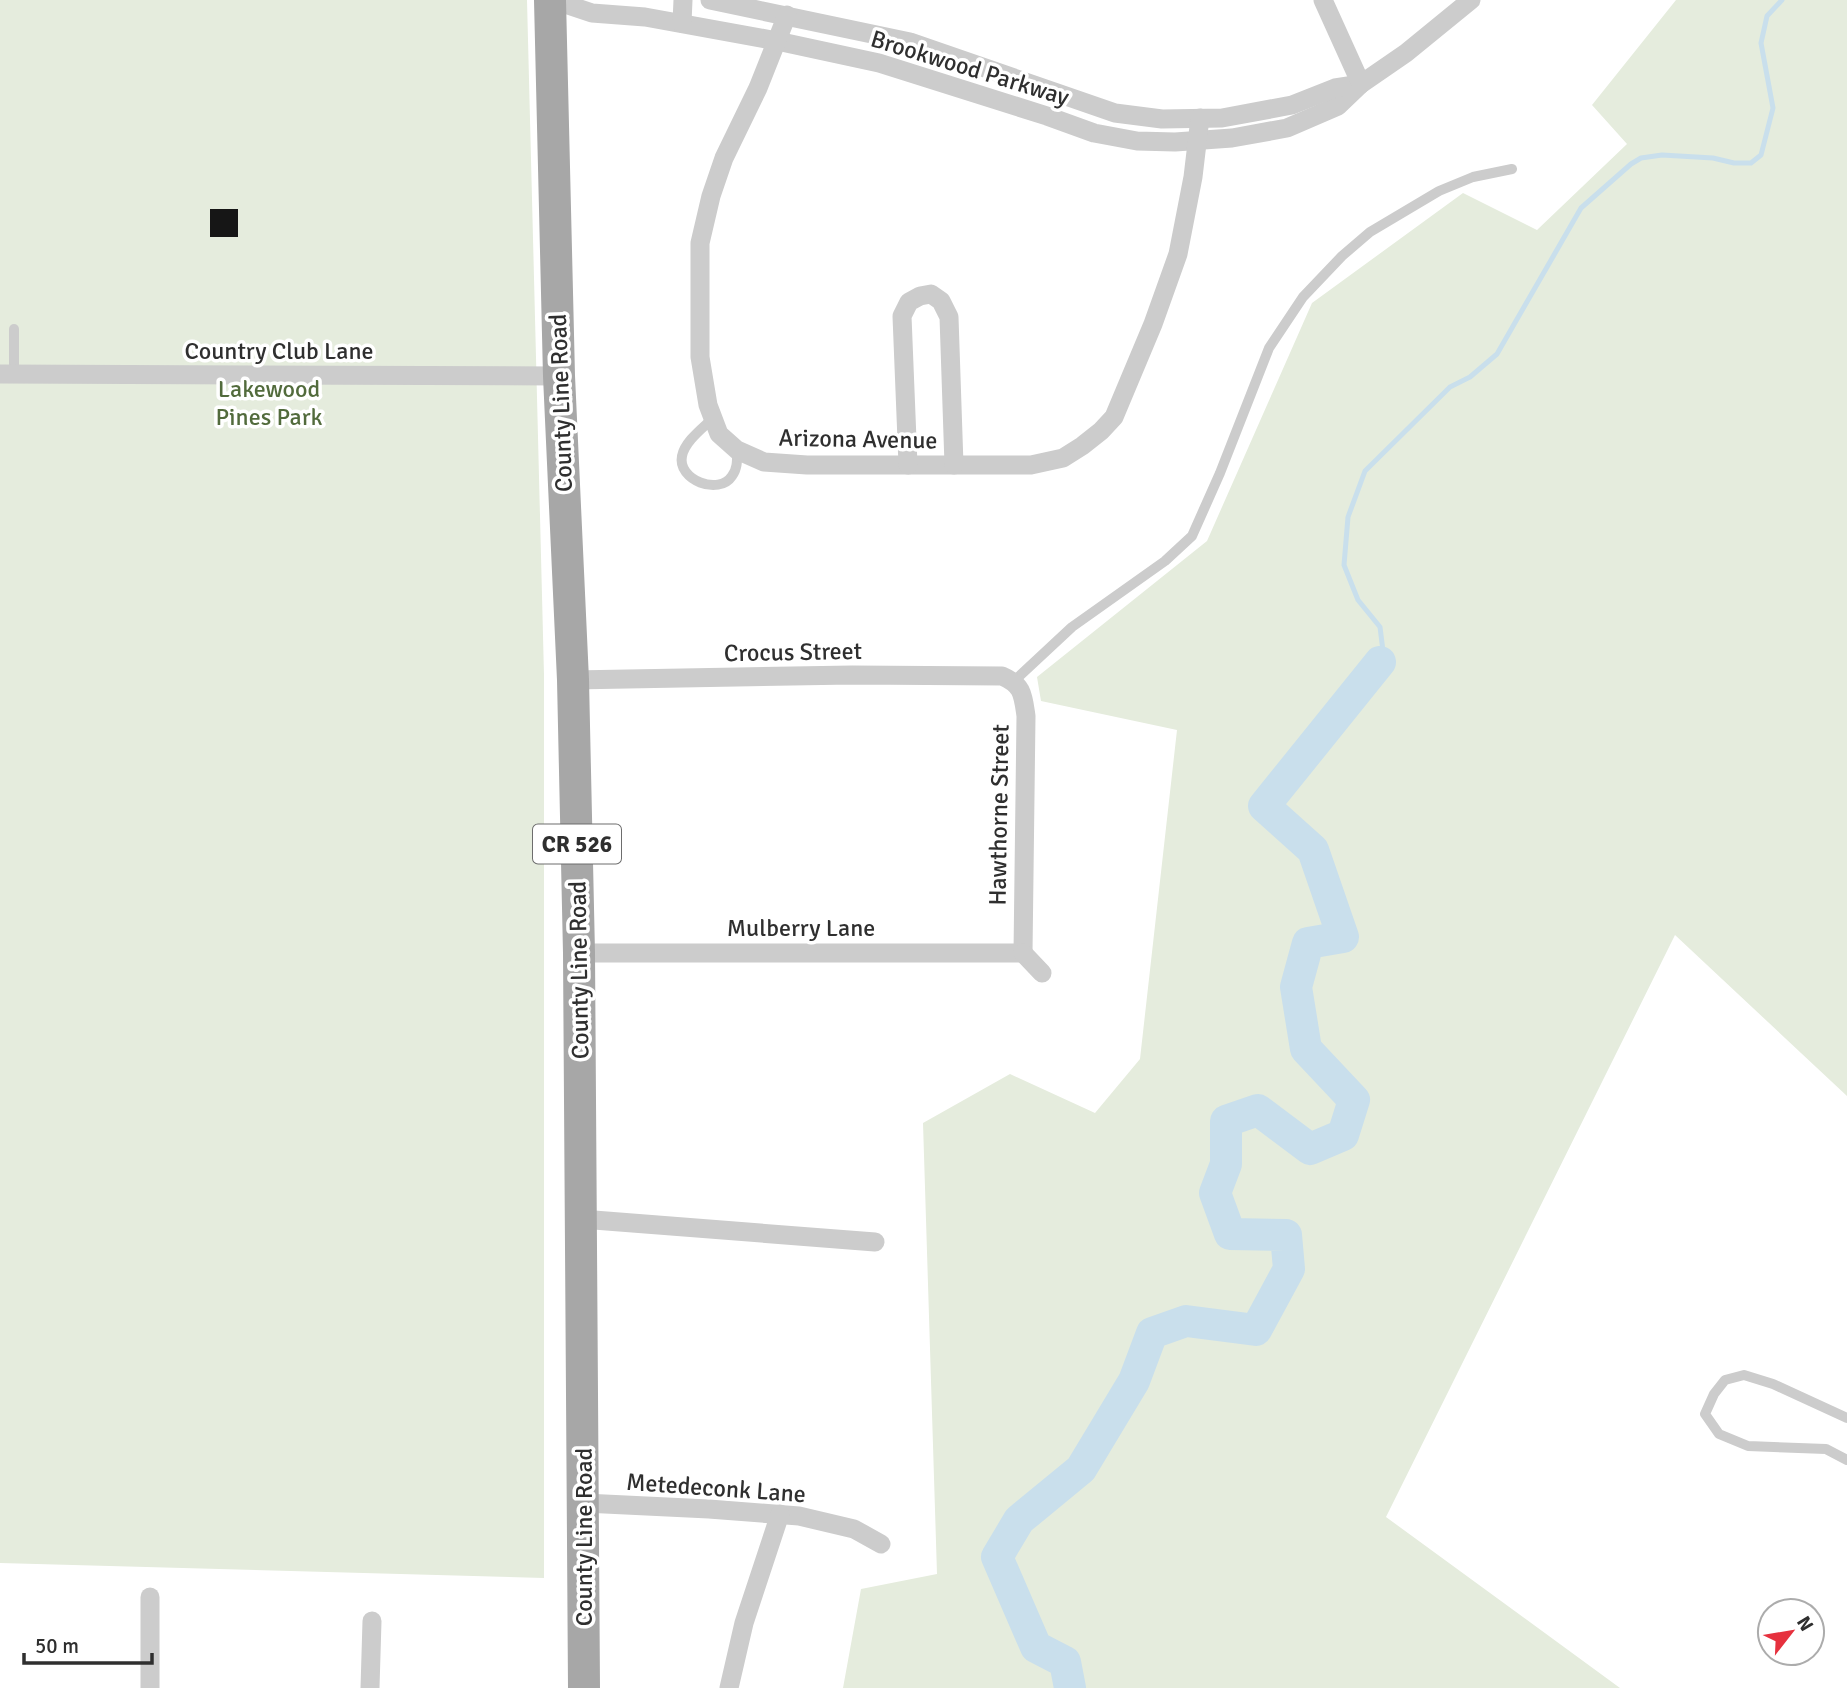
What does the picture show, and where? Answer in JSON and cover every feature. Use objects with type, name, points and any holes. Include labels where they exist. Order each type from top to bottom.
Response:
[{"type":"main road","name":"County Line Road","points":[[551,0],[559,376],[573,680],[579,953],[584,1688]]},
{"type":"street","name":"Brookwood Parkway","points":[[551,0],[592,13],[682,23],[879,63],[1094,133],[1137,141],[1175,142],[1232,138],[1287,128],[1338,106],[1361,83],[1406,53],[1471,0]]},
{"type":"street","points":[[682,23],[683,0]]},
{"type":"street","name":"Brookwood Parkway","points":[[710,0],[910,42],[1115,113],[1162,119],[1222,118],[1292,105],[1335,88],[1361,83]]},
{"type":"street","points":[[1323,0],[1361,83]]},
{"type":"street","name":"Arizona Avenue","points":[[787,15],[758,88],[724,158],[711,196],[700,243],[700,357],[708,405],[719,434],[737,450],[764,461],[807,465],[1031,465],[1063,458],[1082,446],[1114,416],[1153,324],[1178,254],[1193,177],[1200,118]]},
{"type":"street","points":[[908,465],[902,316],[909,302],[931,294],[941,300],[949,317],[954,465]]},
{"type":"street","name":"Country Club Lane","points":[[7,374],[559,376]]},
{"type":"street","name":"Crocus Street","points":[[573,680],[865,675],[1002,676],[1014,681]]},
{"type":"street","name":"Hawthorne Street","points":[[1014,681],[1024,697],[1026,716],[1023,953]]},
{"type":"street","name":"Mulberry Lane","points":[[579,953],[1023,953]]},
{"type":"street","points":[[1023,953],[1042,973]]},
{"type":"street","points":[[581,1219],[875,1242]]},
{"type":"street","name":"Metedeconk Lane","points":[[584,1503],[799,1516],[854,1529],[881,1544]]},
{"type":"street","points":[[729,1688],[744,1623],[780,1514]]},
{"type":"street","points":[[150,1597],[150,1688]]},
{"type":"street","points":[[370,1688],[372,1621]]},
{"type":"lane","points":[[1014,681],[1072,627],[1165,561],[1192,536],[1269,348],[1303,297],[1342,256],[1370,232],[1439,191],[1473,177],[1512,169]]},
{"type":"lane","points":[[7,374],[14,329]]},
{"type":"lane","points":[[713,418],[686,447],[682,456],[686,473],[698,482],[711,486],[721,485],[732,477],[737,466],[737,450]]},
{"type":"lane","points":[[1847,1418],[1773,1384],[1744,1375],[1725,1380],[1714,1394],[1705,1414],[1719,1434],[1748,1446],[1826,1450],[1847,1460]]},
{"type":"green space","name":"Lakewood Pines Park","points":[[0,0],[527,0],[544,675],[544,1578],[0,1563]]},
{"type":"green space","points":[[1676,0],[1847,0],[1847,1096],[1675,935],[1386,1517],[1620,1688],[843,1688],[861,1589],[937,1574],[923,1123],[1010,1074],[1095,1113],[1140,1059],[1177,730],[1041,701],[1037,677],[1207,541],[1312,303],[1463,193],[1537,230],[1627,144],[1592,105]]},
{"type":"building","points":[[210,209],[238,209],[238,237],[210,237]]},
{"type":"waterway","points":[[1380,662],[1383,651],[1380,627],[1358,600],[1344,565],[1348,517],[1365,471],[1450,387],[1470,377],[1497,354],[1581,208],[1631,164],[1641,158],[1662,155],[1751,163],[1761,155],[1773,108],[1761,43],[1767,16],[1782,0]]},
{"type":"waterway","points":[[1070,1688],[1065,1662],[1036,1647],[997,1557],[1019,1520],[1081,1469],[1134,1381],[1152,1333],[1186,1321],[1256,1330],[1289,1269],[1286,1235],[1230,1234],[1215,1193],[1226,1164],[1226,1121],[1258,1110],[1310,1149],[1343,1135],[1354,1100],[1306,1049],[1296,987],[1308,943],[1343,937],[1313,850],[1264,806],[1380,662]]}]
